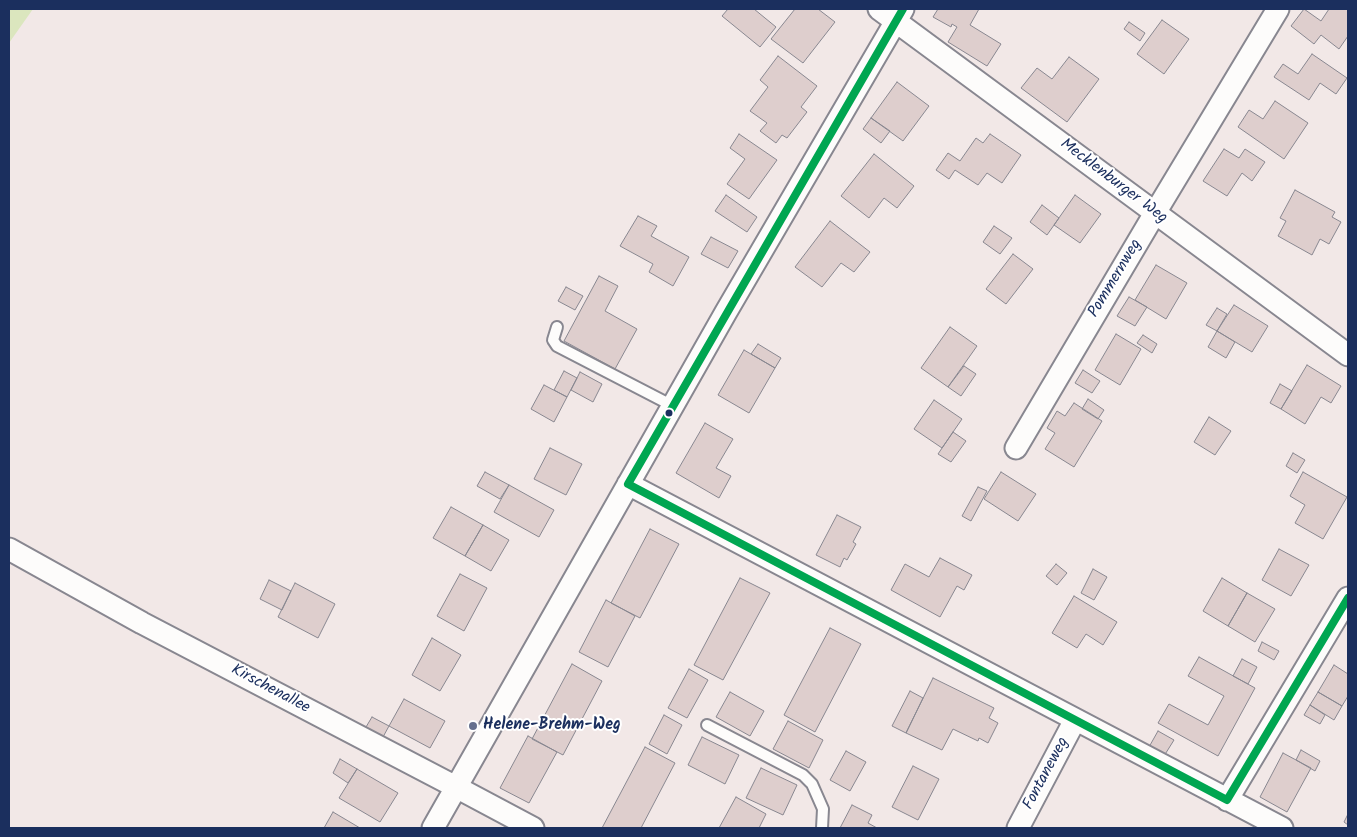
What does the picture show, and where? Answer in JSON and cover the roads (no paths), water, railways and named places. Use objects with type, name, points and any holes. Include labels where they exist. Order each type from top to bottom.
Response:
[{"type":"street","name":"Mecklenburger Weg","points":[[879,9],[899,15],[1155,213],[1348,355]]},
{"type":"street","name":"Pommernweg","points":[[1016,448],[1278,9]]},
{"type":"street","points":[[433,828],[628,484],[899,15]]},
{"type":"street","points":[[628,484],[1282,828]]},
{"type":"street","name":"Kirschenallee","points":[[9,549],[142,623],[533,828]]},
{"type":"street","points":[[1227,800],[1339,634],[1348,598]]},
{"type":"street","name":"Fontaneweg","points":[[1018,828],[1076,720]]},
{"type":"lane","points":[[557,327],[553,340],[557,346],[673,406]]},
{"type":"lane","points":[[708,725],[803,775],[812,784],[823,809],[822,828]]},
{"type":"place","name":"Helene-Brehm-Weg","points":[[473,726]]}]
